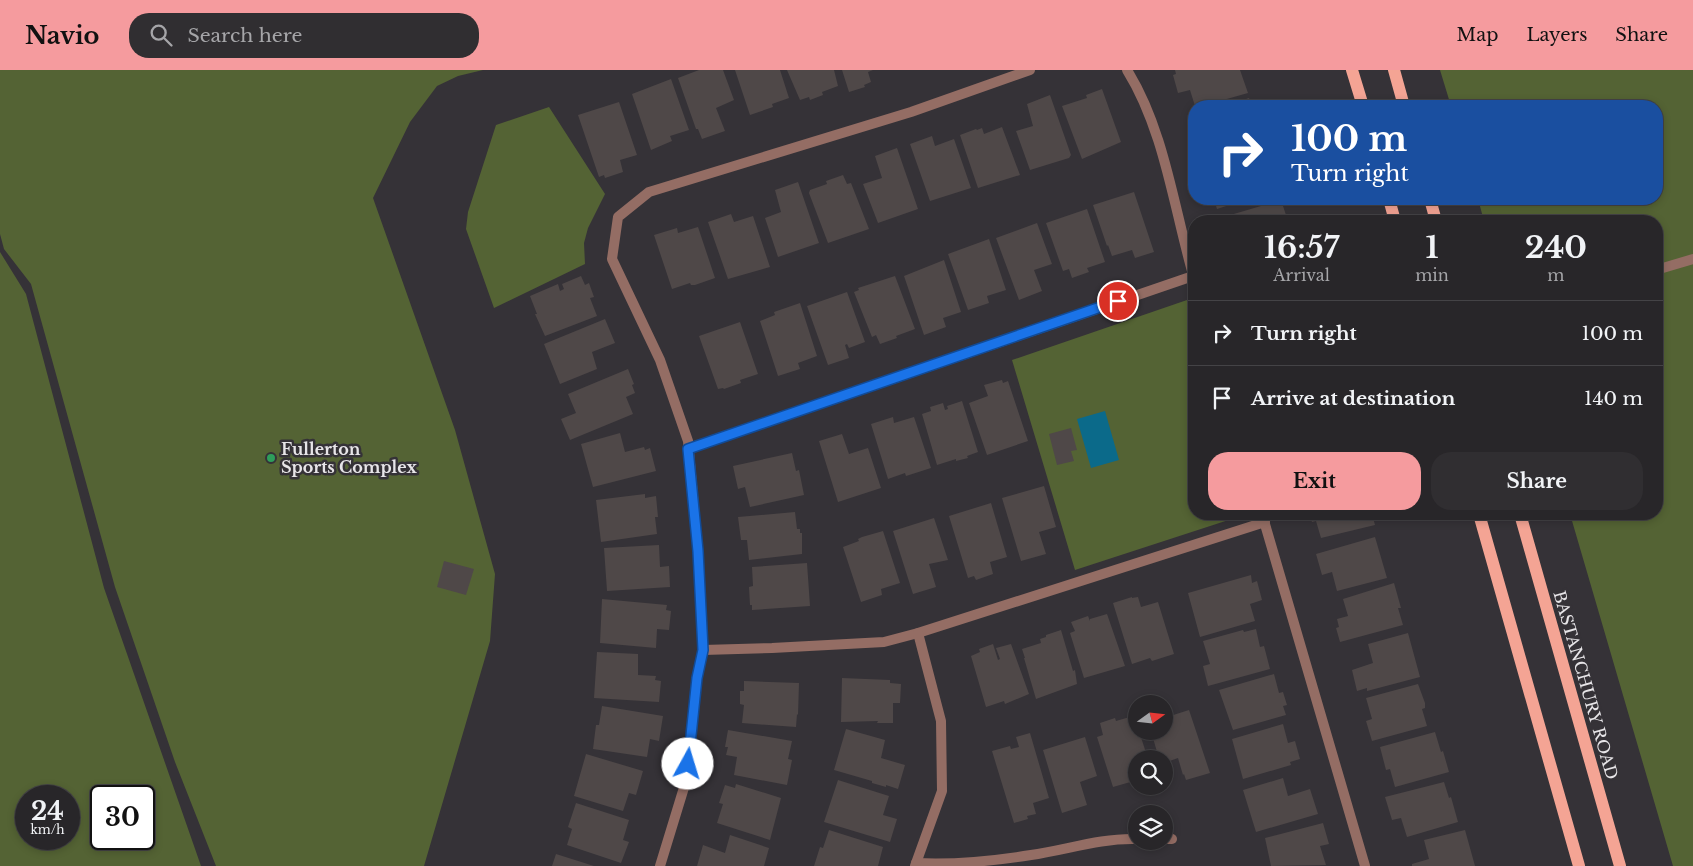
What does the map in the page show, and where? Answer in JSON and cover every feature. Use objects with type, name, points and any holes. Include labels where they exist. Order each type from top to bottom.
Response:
[{"type":"main road","points":[[1352,70],[1361,100]]},
{"type":"main road","points":[[1394,70],[1402,100]]},
{"type":"main road","points":[[1481,520],[1579,866]]},
{"type":"main road","name":"BASTANCHURY ROAD","points":[[1522,520],[1620,866]]},
{"type":"street","points":[[660,866],[686,781],[697,678],[703,650],[698,551],[688,441],[660,360],[612,259],[618,217],[648,192],[911,112],[1030,70]]},
{"type":"street","points":[[1127,70],[1140,92],[1158,142],[1188,258]]},
{"type":"street","points":[[1663,268],[1693,260]]},
{"type":"street","points":[[688,449],[1188,279]]},
{"type":"street","points":[[703,650],[884,642],[918,633],[1257,520]]},
{"type":"street","points":[[1264,520],[1365,866]]},
{"type":"street","points":[[918,633],[941,721],[942,791],[916,864],[944,864],[1031,855],[1116,838],[1128,839]]},
{"type":"green space","name":"Fullerton Sports Complex","points":[[0,70],[483,70],[458,76],[437,86],[410,122],[373,198],[455,430],[495,574],[490,641],[424,866],[216,866],[175,762],[115,587],[31,284],[4,249],[0,234]]},
{"type":"green space","points":[[1440,70],[1693,70],[1693,866],[1673,866],[1572,520],[1663,520],[1663,215],[1482,215],[1480,205],[1663,205],[1663,100],[1449,100]]},
{"type":"green space","points":[[549,107],[605,194],[588,228],[584,243],[585,264],[494,308],[466,229],[468,212],[496,125]]},
{"type":"green space","points":[[0,252],[26,294],[104,588],[201,866],[0,866]]},
{"type":"green space","points":[[1187,300],[1188,520],[1229,520],[1075,570],[1012,360]]},
{"type":"water","points":[[1105,411],[1119,460],[1091,468],[1077,419]]},
{"type":"building","points":[[699,70],[723,70],[734,100],[716,108],[725,131],[702,139],[698,129],[696,129],[678,78]]},
{"type":"building","points":[[735,70],[780,70],[789,98],[772,104],[773,107],[750,115]]},
{"type":"building","points":[[787,70],[834,70],[838,86],[822,92],[823,95],[810,100],[809,97],[800,100]]},
{"type":"building","points":[[842,70],[873,70],[868,72],[871,82],[864,85],[865,87],[849,92]]},
{"type":"building","points":[[1175,70],[1240,70],[1248,93],[1223,100],[1193,100],[1190,90],[1178,93],[1173,75],[1176,74]]},
{"type":"building","points":[[671,79],[689,130],[670,136],[672,141],[651,150],[632,94]]},
{"type":"building","points":[[1102,89],[1121,142],[1082,159],[1062,106],[1087,98],[1086,95]]},
{"type":"building","points":[[1050,95],[1071,155],[1069,158],[1030,170],[1016,131],[1033,126],[1027,104]]},
{"type":"building","points":[[619,102],[637,155],[620,160],[623,172],[605,178],[604,175],[599,177],[578,115]]},
{"type":"building","points":[[1002,127],[1020,175],[978,188],[960,135],[982,128],[984,134]]},
{"type":"building","points":[[932,136],[935,146],[954,139],[971,188],[930,201],[910,144]]},
{"type":"building","points":[[897,148],[918,209],[878,223],[863,184],[882,178],[875,156]]},
{"type":"building","points":[[843,175],[847,184],[851,183],[869,229],[828,243],[809,193],[810,190],[827,184],[826,181]]},
{"type":"building","points":[[798,182],[819,243],[778,257],[765,218],[781,212],[775,190]]},
{"type":"building","points":[[1134,192],[1154,252],[1135,258],[1132,250],[1112,256],[1093,205]]},
{"type":"building","points":[[1216,205],[1229,205],[1217,209]]},
{"type":"building","points":[[1264,205],[1283,205],[1286,215],[1230,215]]},
{"type":"building","points":[[1087,209],[1105,262],[1087,268],[1089,272],[1072,278],[1069,269],[1063,271],[1046,223]]},
{"type":"building","points":[[731,214],[734,222],[753,216],[770,267],[728,279],[708,222]]},
{"type":"building","points":[[1037,223],[1052,264],[1034,270],[1042,291],[1019,300],[996,238]]},
{"type":"building","points":[[698,227],[715,278],[695,285],[690,283],[672,289],[654,235],[677,228],[678,233]]},
{"type":"building","points":[[989,239],[1006,290],[987,296],[989,303],[968,310],[948,254]]},
{"type":"building","points":[[944,260],[961,312],[943,318],[946,327],[924,335],[904,276]]},
{"type":"building","points":[[581,276],[585,285],[589,283],[594,297],[590,298],[597,316],[545,336],[535,314],[537,314],[530,296],[558,284],[560,291],[564,289],[562,284]]},
{"type":"building","points":[[895,276],[915,329],[880,344],[876,335],[872,337],[854,292],[859,290],[858,288]]},
{"type":"building","points":[[847,292],[865,342],[849,348],[847,344],[845,345],[849,358],[828,365],[807,306]]},
{"type":"building","points":[[800,303],[817,356],[798,363],[800,369],[778,376],[760,321],[775,315],[774,312]]},
{"type":"building","points":[[605,319],[615,343],[592,352],[597,369],[560,384],[544,344]]},
{"type":"building","points":[[740,322],[758,374],[740,380],[741,383],[724,389],[718,389],[699,336]]},
{"type":"building","points":[[628,369],[634,384],[632,385],[635,393],[626,397],[633,414],[570,440],[561,419],[576,413],[568,394]]},
{"type":"building","points":[[1002,380],[1003,383],[1008,381],[1028,441],[987,455],[969,403],[988,396],[984,385]]},
{"type":"building","points":[[962,401],[978,452],[967,456],[968,458],[956,461],[956,459],[937,465],[922,414],[931,411],[930,407],[943,403],[945,410],[948,409],[947,406]]},
{"type":"building","points":[[893,417],[894,423],[914,417],[931,468],[906,476],[905,473],[888,479],[871,424]]},
{"type":"building","points":[[1071,428],[1077,450],[1071,451],[1074,461],[1057,465],[1049,434]]},
{"type":"building","points":[[620,433],[625,452],[644,447],[645,450],[650,448],[656,471],[593,487],[581,444]]},
{"type":"building","points":[[842,434],[849,454],[868,448],[881,488],[838,502],[819,441]]},
{"type":"building","points":[[792,453],[796,471],[799,470],[804,495],[750,507],[745,487],[738,489],[733,466]]},
{"type":"building","points":[[1044,486],[1056,527],[1039,532],[1046,554],[1021,561],[1002,498]]},
{"type":"building","points":[[645,494],[645,498],[656,496],[658,517],[655,517],[657,534],[601,542],[596,500]]},
{"type":"building","points":[[991,503],[1007,557],[990,562],[993,574],[976,580],[974,576],[968,578],[949,516]]},
{"type":"building","points":[[795,512],[797,529],[800,529],[800,533],[802,533],[802,554],[749,560],[747,540],[741,540],[738,517]]},
{"type":"building","points":[[934,518],[948,560],[929,564],[936,587],[913,594],[893,531]]},
{"type":"building","points":[[1311,520],[1374,520],[1375,525],[1321,538],[1316,521],[1312,522]]},
{"type":"building","points":[[883,531],[900,583],[881,589],[882,595],[861,602],[843,547],[859,541],[858,539],[862,537]]},
{"type":"building","points":[[1375,537],[1387,578],[1337,591],[1332,572],[1322,575],[1316,554]]},
{"type":"building","points":[[659,545],[660,567],[669,566],[670,587],[607,591],[604,548]]},
{"type":"building","points":[[444,561],[474,569],[466,595],[437,587]]},
{"type":"building","points":[[807,563],[810,606],[752,610],[749,587],[753,586],[752,567]]},
{"type":"building","points":[[1251,575],[1252,583],[1257,581],[1262,600],[1250,604],[1255,621],[1200,637],[1188,593]]},
{"type":"building","points":[[1394,583],[1401,608],[1398,608],[1403,625],[1340,642],[1336,628],[1339,627],[1337,619],[1348,616],[1343,599]]},
{"type":"building","points":[[1138,597],[1141,607],[1158,602],[1174,654],[1152,661],[1150,658],[1132,664],[1113,603]]},
{"type":"building","points":[[602,599],[667,605],[666,610],[671,611],[669,630],[657,629],[656,648],[600,643]]},
{"type":"building","points":[[1107,614],[1125,666],[1084,678],[1070,633],[1075,631],[1071,622],[1088,616],[1090,621],[1090,619]]},
{"type":"building","points":[[1256,629],[1260,647],[1264,646],[1270,669],[1208,686],[1203,666],[1210,664],[1203,641],[1243,630],[1244,632]]},
{"type":"building","points":[[1061,630],[1073,671],[1075,670],[1077,684],[1036,699],[1022,649],[1041,643],[1040,639],[1046,637],[1046,635]]},
{"type":"building","points":[[1408,633],[1420,677],[1367,691],[1367,688],[1357,691],[1352,670],[1373,663],[1368,644]]},
{"type":"building","points":[[993,644],[998,660],[1000,659],[996,648],[1011,644],[1029,694],[1005,704],[1004,701],[986,707],[971,656],[980,652],[979,649]]},
{"type":"building","points":[[597,652],[638,654],[638,675],[656,676],[655,680],[661,681],[659,702],[594,698]]},
{"type":"building","points":[[1274,674],[1279,693],[1283,692],[1287,705],[1283,706],[1286,715],[1233,730],[1219,690]]},
{"type":"building","points":[[842,678],[890,680],[890,683],[901,684],[900,703],[893,703],[893,723],[877,723],[878,721],[841,722]]},
{"type":"building","points":[[744,681],[799,683],[796,727],[742,723],[744,705],[740,704],[740,691],[744,691]]},
{"type":"building","points":[[1418,684],[1425,703],[1425,708],[1422,709],[1427,726],[1372,741],[1366,721],[1372,719],[1366,698]]},
{"type":"building","points":[[602,706],[663,716],[659,741],[650,739],[647,757],[593,749],[596,725],[599,725]]},
{"type":"building","points":[[1189,710],[1210,773],[1186,780],[1178,758],[1173,760],[1173,750],[1156,750],[1154,740],[1173,740],[1173,715]]},
{"type":"building","points":[[1128,717],[1128,740],[1142,740],[1145,750],[1128,750],[1128,783],[1113,787],[1097,737],[1103,735],[1100,723],[1115,718],[1116,721]]},
{"type":"building","points":[[1283,724],[1288,743],[1295,741],[1300,759],[1290,762],[1291,765],[1243,779],[1232,739]]},
{"type":"building","points":[[846,729],[885,740],[881,758],[905,765],[898,789],[872,783],[872,781],[834,770]]},
{"type":"building","points":[[728,730],[792,741],[788,759],[792,760],[787,785],[734,775],[737,757],[726,755],[728,747],[725,747]]},
{"type":"building","points":[[1435,732],[1449,772],[1395,787],[1390,769],[1386,770],[1380,747]]},
{"type":"building","points":[[1030,733],[1049,798],[1033,803],[1036,814],[1027,816],[1028,819],[1014,823],[992,751],[1010,746],[1011,749],[1019,747],[1016,737]]},
{"type":"building","points":[[1085,737],[1097,776],[1080,782],[1087,805],[1062,813],[1043,750]]},
{"type":"building","points":[[586,754],[643,771],[636,795],[629,793],[623,811],[574,796]]},
{"type":"building","points":[[1283,778],[1288,796],[1310,789],[1318,814],[1256,832],[1243,790]]},
{"type":"building","points":[[838,780],[889,796],[883,815],[897,819],[890,842],[824,822]]},
{"type":"building","points":[[1444,782],[1449,798],[1451,797],[1458,822],[1407,837],[1401,818],[1392,820],[1385,797]]},
{"type":"building","points":[[736,784],[781,798],[770,840],[717,823],[723,804],[719,803],[725,785],[735,788]]},
{"type":"building","points":[[576,803],[629,820],[623,840],[629,842],[621,863],[567,845],[572,829],[568,827]]},
{"type":"building","points":[[1323,823],[1329,844],[1320,846],[1326,865],[1271,866],[1265,838]]},
{"type":"building","points":[[829,830],[883,847],[878,866],[814,866],[820,847],[823,848]]},
{"type":"building","points":[[1465,830],[1475,866],[1412,866],[1412,864],[1429,859],[1424,840]]},
{"type":"building","points":[[730,835],[769,848],[764,866],[697,866],[703,845],[725,853]]},
{"type":"building","points":[[556,854],[594,866],[552,866]]},
{"type":"place","name":"Fullerton Sports Complex","points":[[271,458]]},
{"type":"route","points":[[688,764],[697,678],[703,650],[698,551],[688,449],[1118,301]]}]
